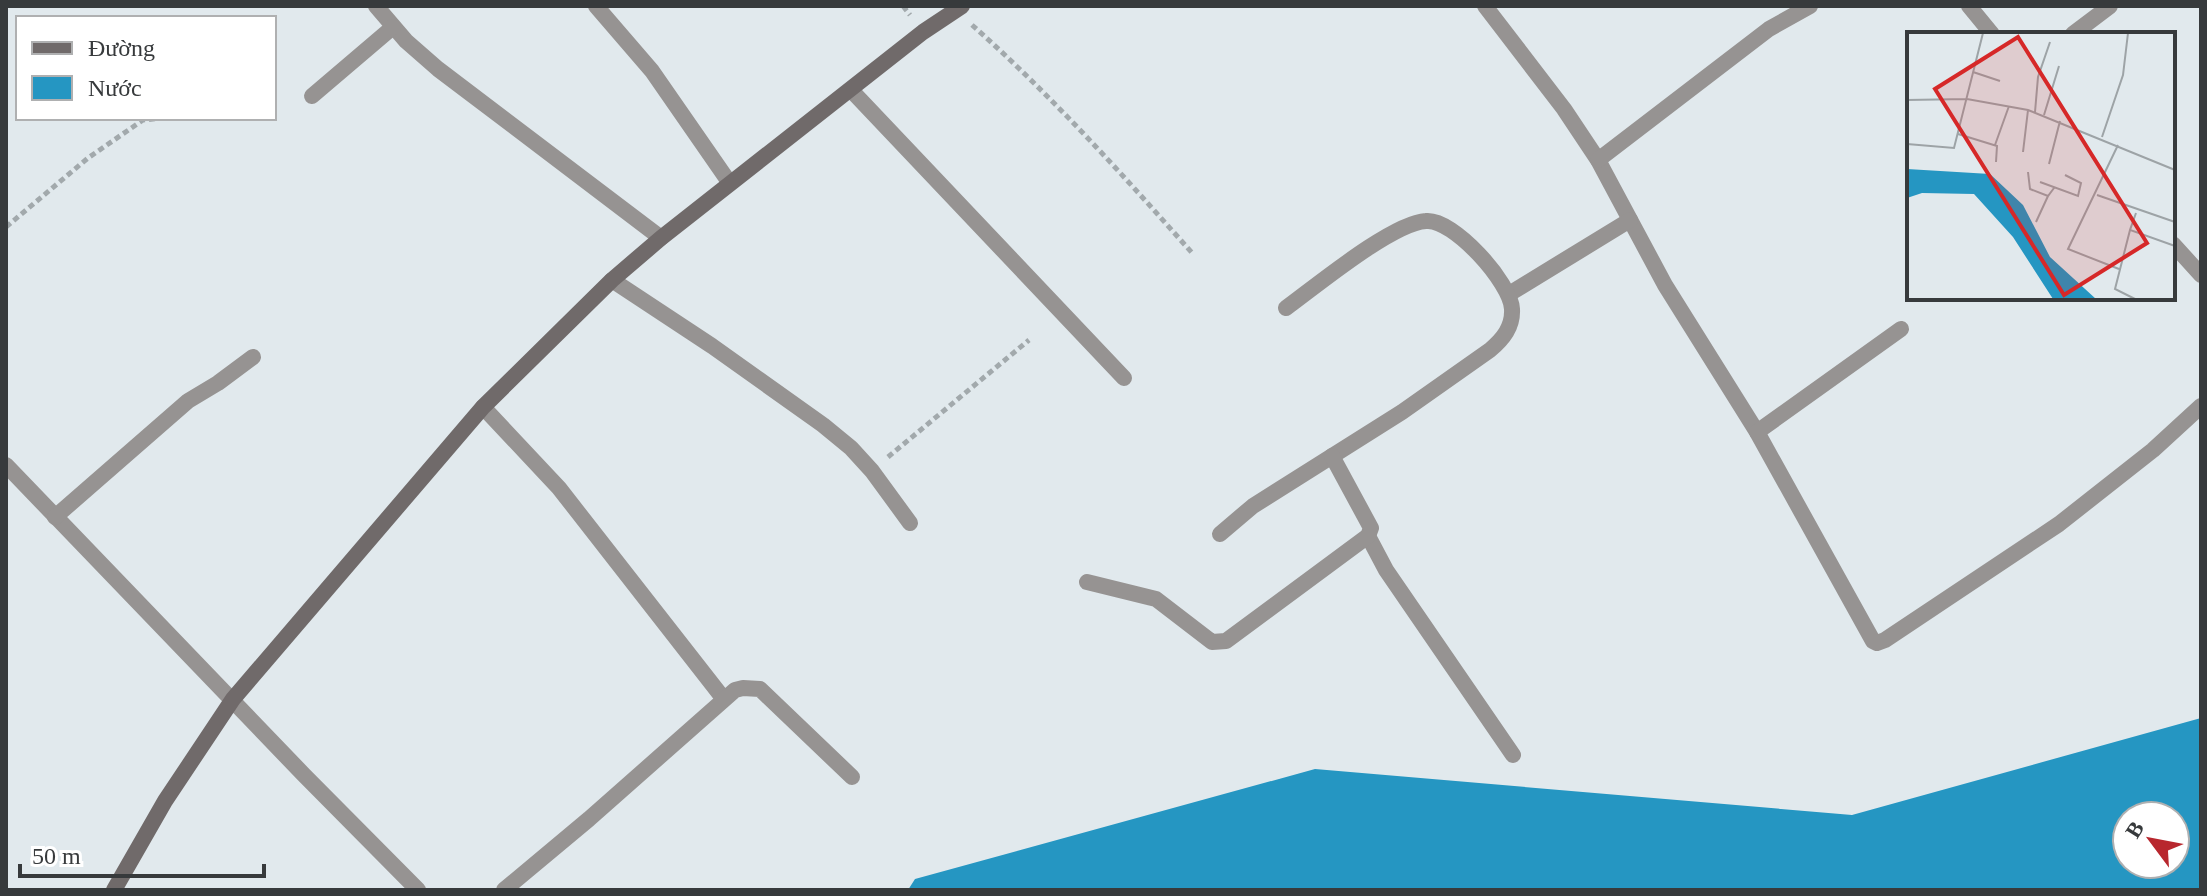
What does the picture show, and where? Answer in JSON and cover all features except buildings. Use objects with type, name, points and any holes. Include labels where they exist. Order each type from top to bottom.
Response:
[{"type":"street","points":[[376,6],[393,27],[438,69],[661,238]]},
{"type":"street","points":[[596,6],[639,54],[729,182]]},
{"type":"street","points":[[1485,6],[1564,109],[1598,160],[1665,285],[1757,432],[1869,635],[1877,643],[2059,524],[2153,450],[2201,406]]},
{"type":"street","points":[[1598,160],[1769,29],[1810,6]]},
{"type":"street","points":[[1969,6],[1990,32]]},
{"type":"street","points":[[2076,32],[2110,6]]},
{"type":"street","points":[[114,890],[165,801],[233,699],[483,407],[612,280],[661,238],[923,32],[959,8]]},
{"type":"street","points":[[312,96],[393,27]]},
{"type":"street","points":[[851,90],[1124,378]]},
{"type":"street","points":[[1220,534],[1253,506],[1402,412],[1502,339],[1511,318],[1509,294],[1493,271],[1456,231],[1443,223],[1427,220],[1407,226],[1348,261],[1286,308]]},
{"type":"street","points":[[1509,294],[1630,220]]},
{"type":"street","points":[[2175,246],[2201,275]]},
{"type":"street","points":[[612,280],[785,396],[851,448],[910,523]]},
{"type":"street","points":[[1757,432],[1901,329]]},
{"type":"street","points":[[55,517],[188,401],[253,357]]},
{"type":"street","points":[[483,407],[559,488],[723,698]]},
{"type":"street","points":[[1087,582],[1156,599],[1212,642],[1226,641],[1368,536],[1371,528],[1332,456]]},
{"type":"street","points":[[6,465],[418,890]]},
{"type":"street","points":[[1368,536],[1386,570],[1513,755]]},
{"type":"street","points":[[504,890],[589,819],[723,698],[743,688],[760,689],[852,777]]},
{"type":"path","points":[[959,8],[1138,192],[1193,254]]},
{"type":"path","points":[[6,227],[88,158],[143,120]]},
{"type":"path","points":[[872,471],[1029,340]]},
{"type":"water","points":[[2201,718],[2201,890],[908,890],[915,879],[1315,769],[1852,815]]}]
